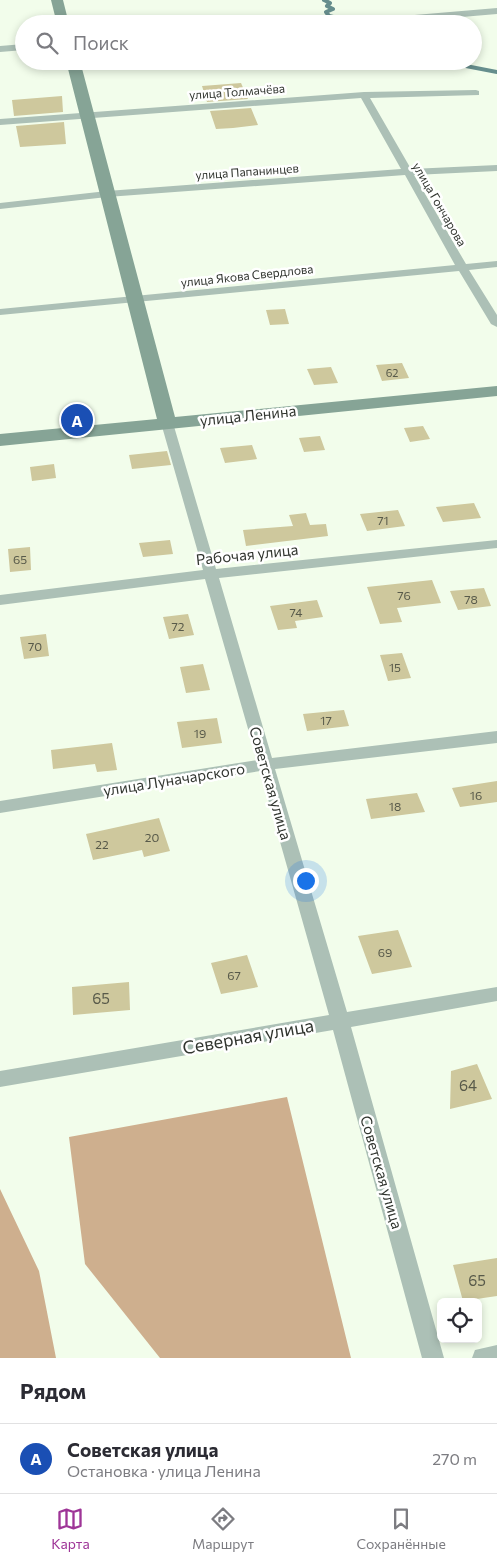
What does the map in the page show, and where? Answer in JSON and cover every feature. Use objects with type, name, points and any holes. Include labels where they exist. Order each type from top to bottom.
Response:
[{"type":"street","points":[[57,0],[61,15]]},
{"type":"street","points":[[450,15],[497,11]]},
{"type":"street","points":[[0,49],[15,48]]},
{"type":"street","name":"Советская улица","points":[[75,70],[167,423],[340,1020],[433,1358]]},
{"type":"street","name":"улица Толмачёва","points":[[0,122],[364,95],[476,93]]},
{"type":"street","name":"улица Гончарова","points":[[364,95],[462,267],[497,324]]},
{"type":"street","name":"улица Папанинцев","points":[[0,206],[107,194],[407,172],[497,168]]},
{"type":"street","name":"улица Якова Свердлова","points":[[0,312],[497,264]]},
{"type":"street","name":"улица Ленина","points":[[0,440],[497,391]]},
{"type":"street","name":"Рабочая улица","points":[[0,600],[210,574],[497,544]]},
{"type":"street","name":"улица Луначарского","points":[[0,807],[266,764],[497,737]]},
{"type":"street","name":"Северная улица","points":[[0,1079],[497,994]]},
{"type":"street","points":[[483,1358],[497,1356]]},
{"type":"shaded area","points":[[287,1097],[351,1358],[160,1358],[85,1264],[69,1137]]},
{"type":"shaded area","points":[[0,1189],[39,1271],[56,1358],[0,1358]]},
{"type":"building","points":[[241,83],[248,99],[207,102],[202,86]]},
{"type":"building","points":[[62,96],[63,112],[14,116],[12,100]]},
{"type":"building","points":[[251,108],[258,125],[233,128],[216,129],[210,111]]},
{"type":"building","points":[[64,122],[66,144],[20,147],[16,126]]},
{"type":"building","points":[[285,309],[289,324],[270,325],[266,310]]},
{"type":"building","points":[[402,363],[409,378],[382,381],[376,365]]},
{"type":"building","points":[[331,367],[338,383],[314,385],[307,369]]},
{"type":"building","points":[[423,426],[430,439],[410,442],[404,428]]},
{"type":"building","points":[[320,436],[325,450],[304,452],[299,438]]},
{"type":"building","points":[[252,445],[257,459],[225,463],[220,448]]},
{"type":"building","points":[[167,451],[171,465],[132,469],[129,455]]},
{"type":"building","points":[[54,464],[56,478],[32,481],[30,467]]},
{"type":"building","points":[[474,503],[481,518],[443,522],[436,507]]},
{"type":"building","points":[[398,510],[405,526],[367,531],[360,514]]},
{"type":"building","points":[[306,513],[310,525],[326,524],[328,536],[246,546],[243,530],[293,526],[289,515]]},
{"type":"building","points":[[170,540],[173,554],[143,557],[139,543]]},
{"type":"building","points":[[30,547],[31,570],[10,572],[8,549]]},
{"type":"building","points":[[432,580],[441,603],[397,608],[402,622],[380,624],[367,587]]},
{"type":"building","points":[[484,588],[491,606],[458,610],[450,591]]},
{"type":"building","points":[[317,600],[323,617],[295,621],[297,628],[278,630],[270,606]]},
{"type":"building","points":[[188,614],[194,635],[169,639],[163,617]]},
{"type":"building","points":[[46,634],[49,656],[24,659],[20,637]]},
{"type":"building","points":[[402,653],[411,678],[388,681],[380,655]]},
{"type":"building","points":[[203,664],[210,690],[186,693],[180,667]]},
{"type":"building","points":[[344,710],[349,726],[307,731],[303,714]]},
{"type":"building","points":[[217,718],[222,743],[182,748],[177,722]]},
{"type":"building","points":[[112,743],[117,770],[97,772],[95,764],[53,769],[51,750]]},
{"type":"building","points":[[497,781],[497,802],[460,807],[452,788]]},
{"type":"building","points":[[417,793],[425,812],[371,819],[366,799]]},
{"type":"building","points":[[159,818],[170,851],[144,857],[142,850],[93,860],[86,834]]},
{"type":"building","points":[[398,930],[412,967],[372,974],[358,936]]},
{"type":"building","points":[[247,955],[258,987],[221,994],[211,963]]},
{"type":"building","points":[[129,982],[130,1010],[73,1015],[72,987]]},
{"type":"building","points":[[477,1064],[492,1099],[450,1109],[451,1071]]},
{"type":"building","points":[[497,1258],[497,1296],[462,1298],[453,1265]]},
{"type":"waterway","points":[[324,0],[330,3],[327,6],[333,9],[326,12],[328,15]]},
{"type":"waterway","points":[[482,69],[497,72]]},
{"type":"place","name":"Советская улица","points":[[77,420]]}]
